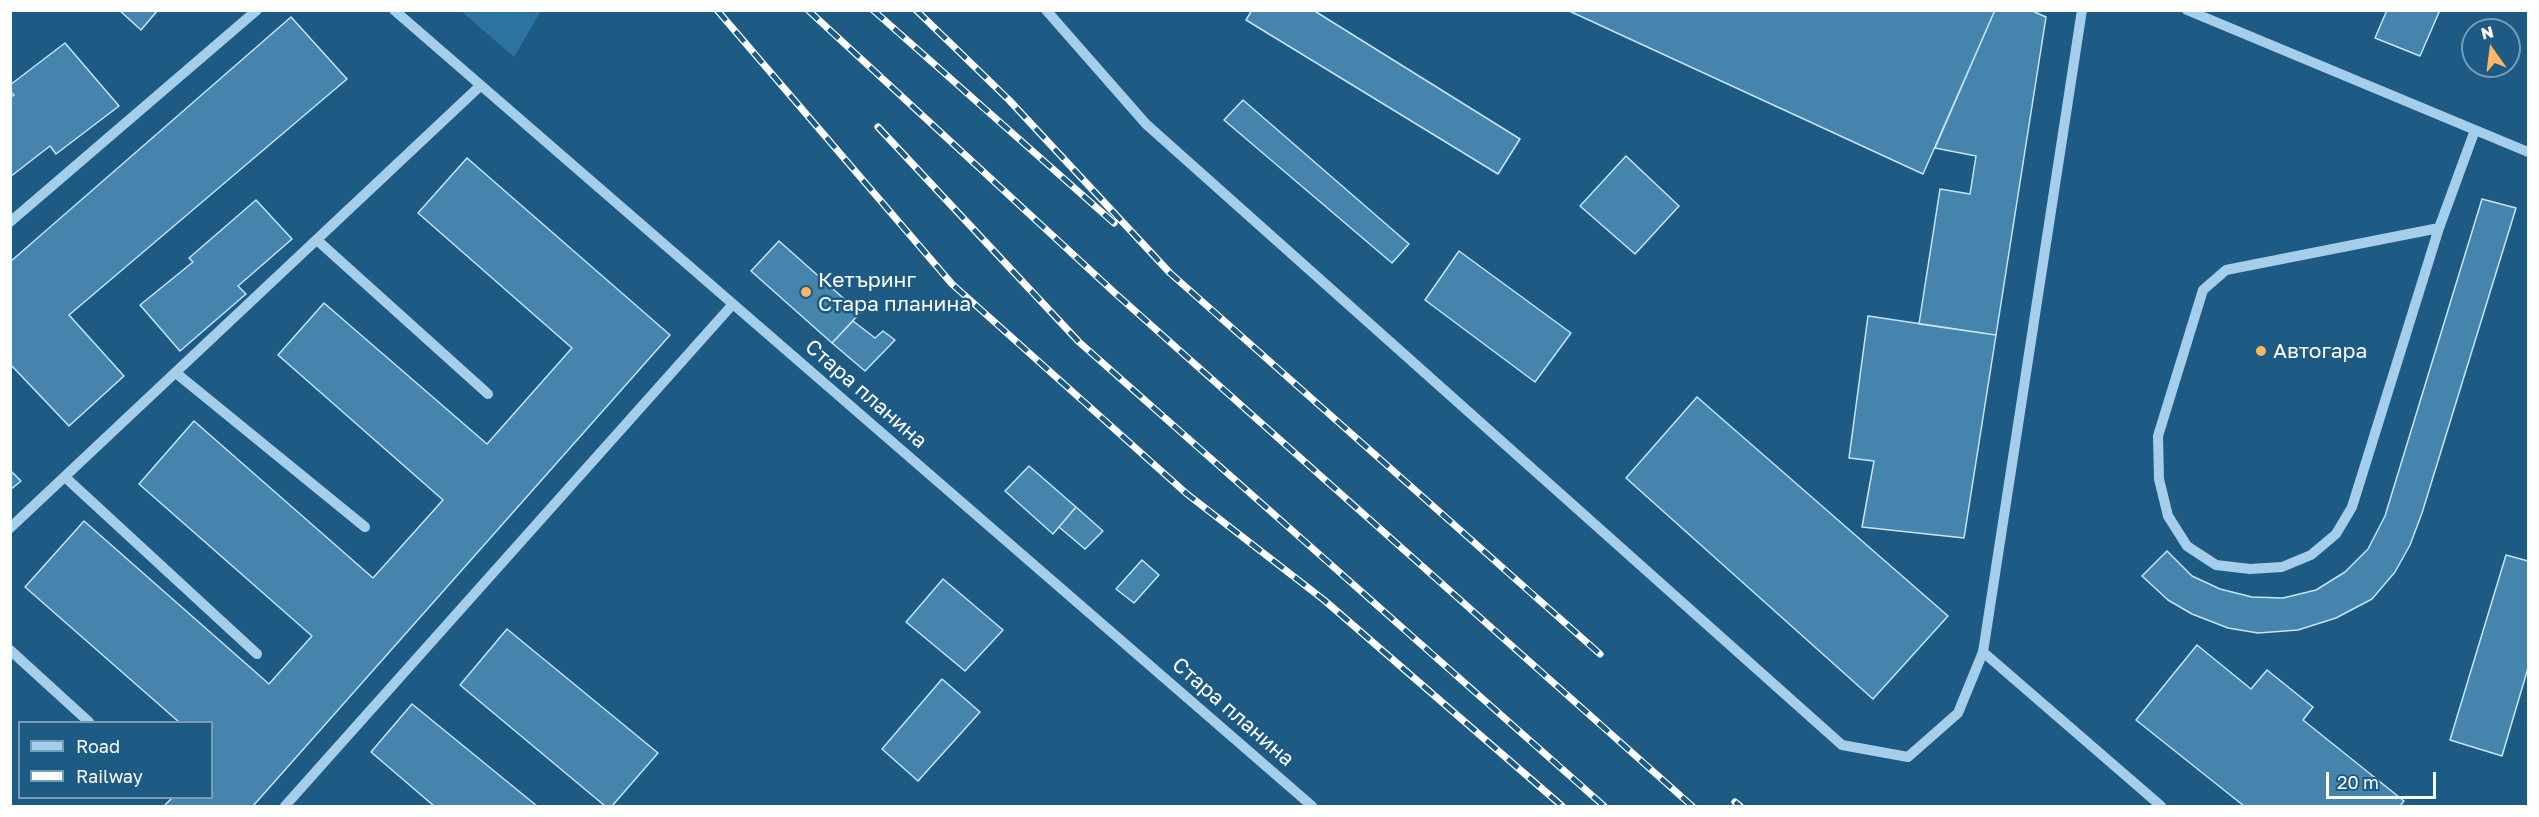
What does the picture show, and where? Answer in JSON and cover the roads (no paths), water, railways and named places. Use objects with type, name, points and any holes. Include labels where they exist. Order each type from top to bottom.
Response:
[{"type":"street","points":[[10,222],[257,10]]},
{"type":"street","name":"Стара планина","points":[[394,10],[1312,807]]},
{"type":"street","points":[[1046,10],[1146,124],[1842,745],[1908,757],[1958,712],[1983,652],[2082,10]]},
{"type":"street","points":[[2190,11],[2529,152]]},
{"type":"street","points":[[10,528],[480,86]]},
{"type":"street","points":[[2439,228],[2226,270],[2203,290],[2158,436],[2159,479],[2168,516],[2187,546],[2216,565],[2250,569],[2282,567],[2311,555],[2336,534],[2352,507],[2439,228],[2475,130]]},
{"type":"street","points":[[317,240],[488,394]]},
{"type":"street","points":[[285,807],[733,304]]},
{"type":"street","points":[[176,373],[365,526]]},
{"type":"street","points":[[65,477],[257,654]]},
{"type":"street","points":[[10,650],[87,721]]},
{"type":"street","points":[[1983,652],[2161,807]]},
{"type":"railway","points":[[717,10],[952,284],[1187,494],[1324,600],[1562,806]]},
{"type":"railway","points":[[808,10],[1116,294],[1692,806]]},
{"type":"railway","points":[[873,10],[1114,223]]},
{"type":"railway","points":[[916,10],[1009,100],[1170,273],[1600,654]]},
{"type":"railway","points":[[878,127],[1079,342],[1604,806]]},
{"type":"railway","points":[[1735,802],[1740,806]]},
{"type":"place","name":"Кетъринг Стара планина","points":[[806,292]]},
{"type":"place","name":"Автогара","points":[[2261,351]]}]
